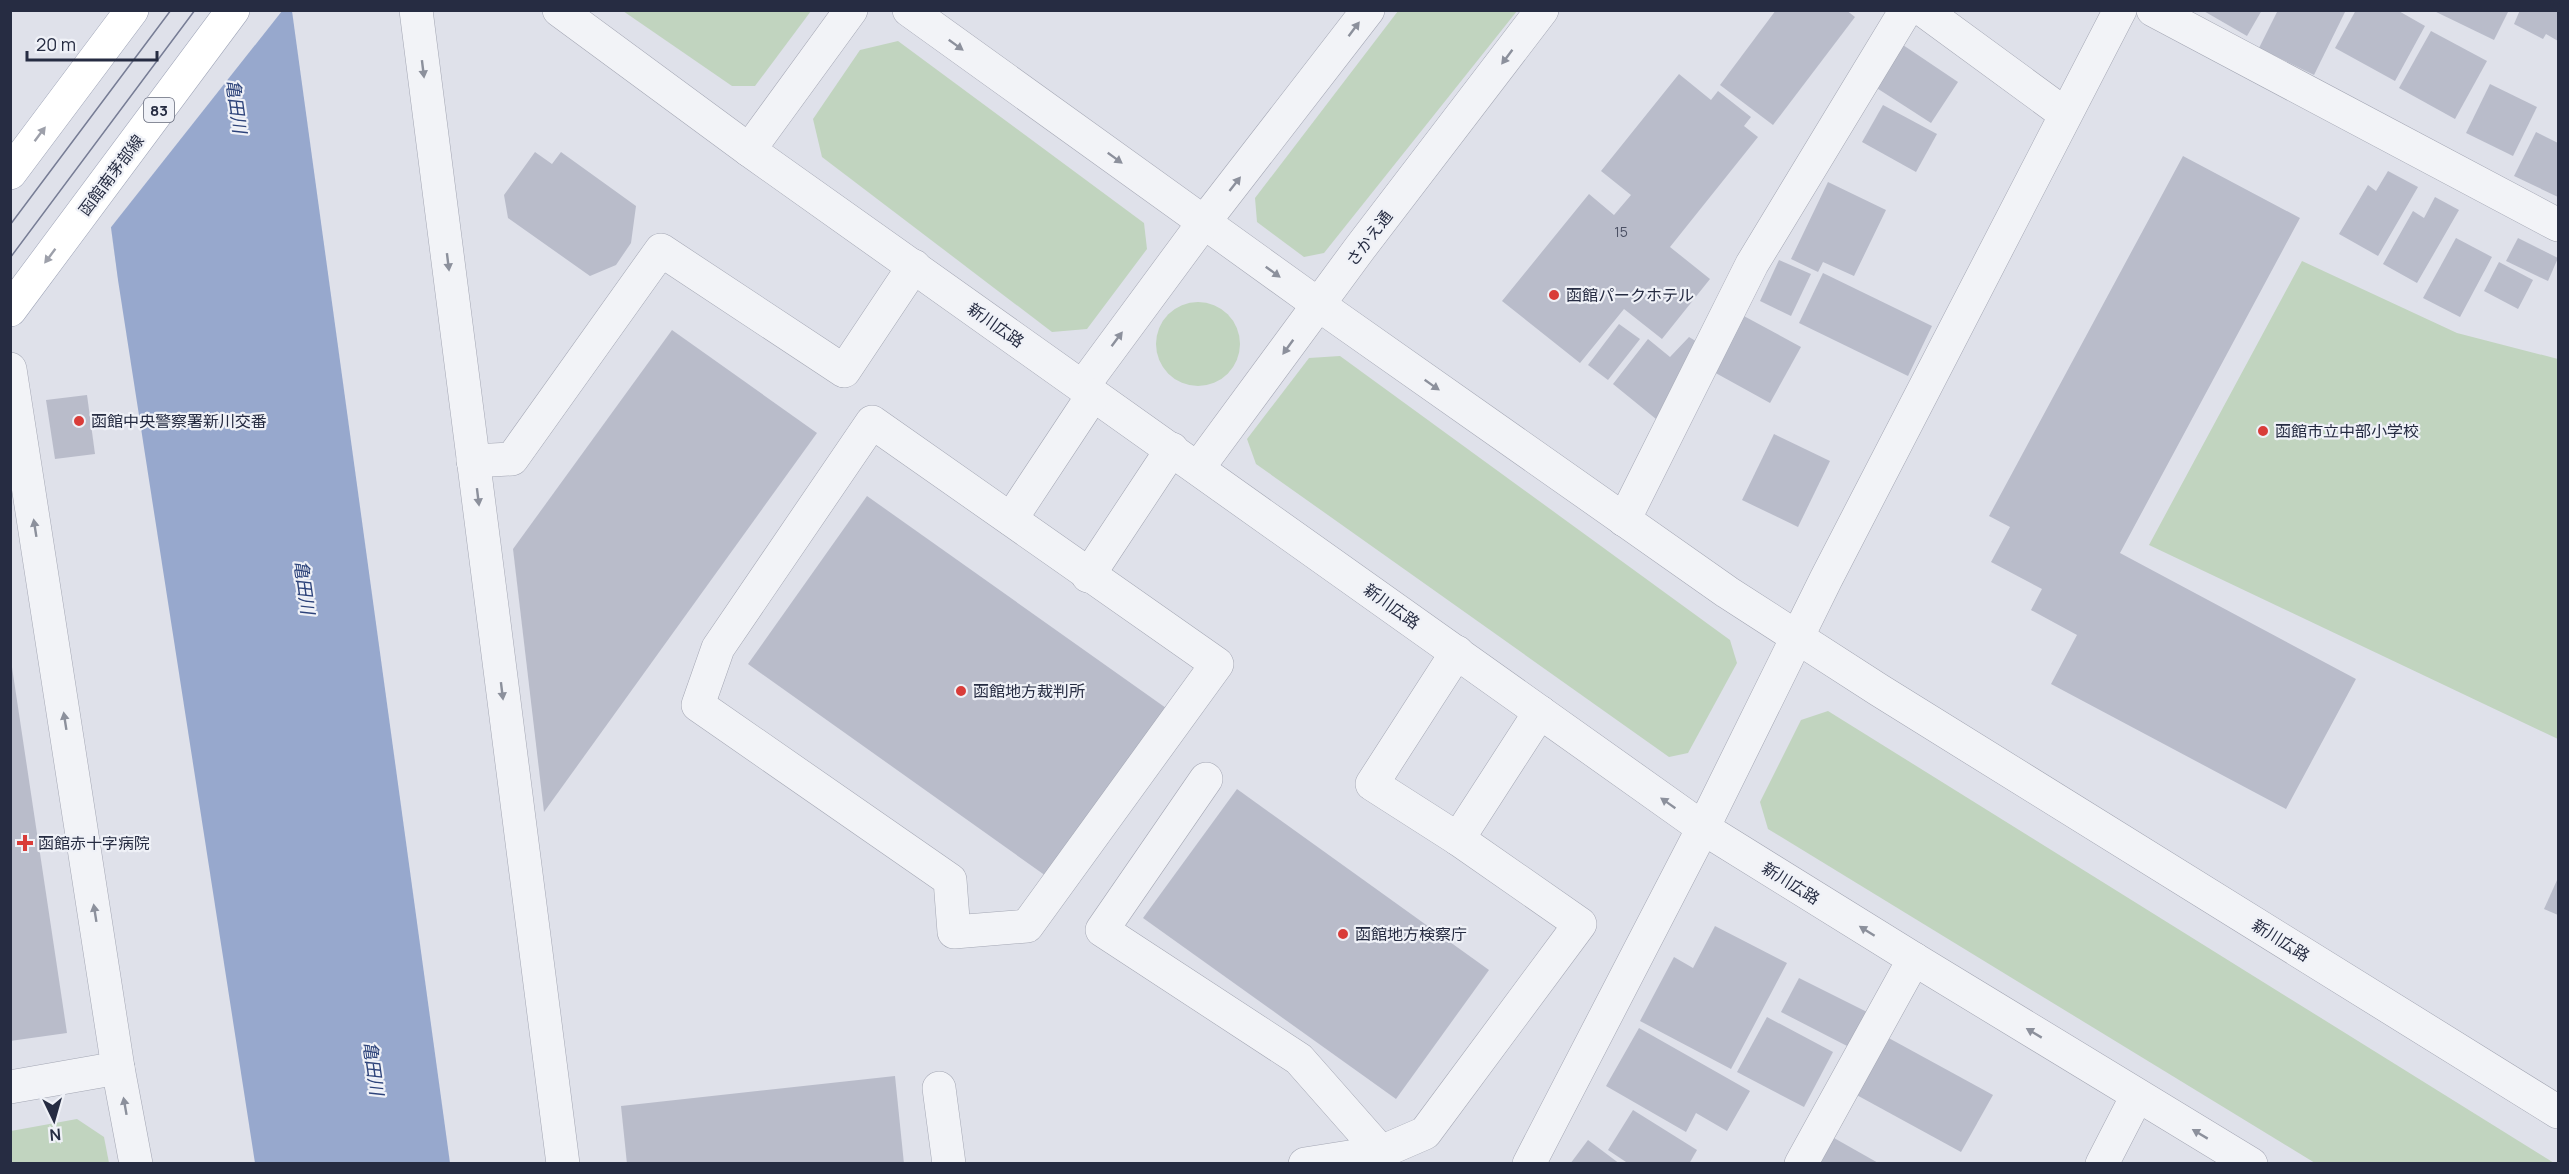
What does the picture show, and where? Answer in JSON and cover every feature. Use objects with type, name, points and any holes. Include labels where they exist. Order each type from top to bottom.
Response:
[{"type":"main road","points":[[10,173],[132,10]]},
{"type":"main road","name":"函館南茅部線","points":[[10,310],[233,10]]},
{"type":"street","points":[[416,10],[562,1164]]},
{"type":"street","name":"新川広路","points":[[559,10],[749,150],[1703,828],[2251,1164]]},
{"type":"street","points":[[749,150],[851,10]]},
{"type":"street","name":"新川広路","points":[[909,10],[1319,305],[1726,592],[2559,1112]]},
{"type":"street","points":[[1011,519],[1088,390],[1204,222],[1368,10]]},
{"type":"street","name":"さかえ通","points":[[1198,468],[1542,10]]},
{"type":"street","points":[[1624,520],[1752,264],[1906,10]]},
{"type":"street","points":[[1923,10],[2065,114]]},
{"type":"street","points":[[1537,1160],[1797,637],[2065,114],[2121,10]]},
{"type":"street","points":[[2152,10],[2559,225]]},
{"type":"street","points":[[473,461],[512,459],[661,250],[844,371],[914,266]]},
{"type":"street","points":[[10,369],[118,1068],[136,1164]]},
{"type":"street","points":[[872,422],[1011,519],[1088,576],[1217,664],[1027,926],[954,932],[950,880],[698,705],[718,648],[872,422]]},
{"type":"street","points":[[1088,576],[1172,449]]},
{"type":"street","points":[[1305,1164],[1381,1152],[1425,1133],[1580,924],[1458,839],[1372,784],[1457,652]]},
{"type":"street","points":[[1458,839],[1540,712]]},
{"type":"street","points":[[1206,778],[1102,930],[1299,1059],[1381,1152]]},
{"type":"street","points":[[1801,1164],[1914,959]]},
{"type":"street","points":[[10,1087],[118,1068]]},
{"type":"street","points":[[939,1088],[949,1164]]},
{"type":"street","points":[[2102,1164],[2137,1096]]},
{"type":"green space","points":[[623,11],[811,11],[755,86],[732,86]]},
{"type":"green space","points":[[1398,11],[1517,11],[1324,253],[1304,257],[1257,222],[1255,198]]},
{"type":"green space","points":[[898,41],[1144,223],[1147,249],[1087,329],[1052,332],[822,157],[813,119],[860,50]]},
{"type":"green space","points":[[2302,261],[2457,333],[2558,359],[2558,739],[2149,545]]},
{"type":"green space","points":[[1198,302],[1214,305],[1228,314],[1237,328],[1240,344],[1237,360],[1228,374],[1214,383],[1198,386],[1182,383],[1168,374],[1159,360],[1156,344],[1159,328],[1168,314],[1182,305]]},
{"type":"green space","points":[[1340,356],[1730,640],[1737,663],[1688,753],[1669,757],[1256,464],[1247,439],[1309,358]]},
{"type":"green space","points":[[1828,711],[2554,1163],[2315,1163],[1768,829],[1760,802],[1801,720]]},
{"type":"green space","points":[[77,1119],[104,1137],[109,1163],[11,1163],[11,1131]]},
{"type":"water","name":"亀田川","points":[[82,11],[292,11],[450,1163],[255,1163],[118,280]]},
{"type":"pier","points":[[79,10],[282,11],[108,231]]},
{"type":"building","points":[[1776,10],[1846,10],[1855,17],[1773,125],[1720,85]]},
{"type":"building","points":[[2202,10],[2262,10],[2247,36]]},
{"type":"building","points":[[2278,10],[2346,10],[2314,75],[2259,48]]},
{"type":"building","points":[[2356,10],[2397,10],[2425,26],[2395,81],[2335,48]]},
{"type":"building","points":[[2432,10],[2509,10],[2494,40]]},
{"type":"building","points":[[2520,10],[2558,10],[2558,41],[2546,34],[2543,39],[2514,24]]},
{"type":"building","points":[[2431,31],[2487,61],[2455,119],[2399,88]]},
{"type":"building","points":[[1900,43],[1958,82],[1931,123],[1872,85]]},
{"type":"building","points":[[1679,74],[1711,100],[1718,91],[1751,117],[1744,126],[1758,137],[1670,247],[1710,279],[1662,339],[1624,309],[1580,363],[1502,301],[1589,194],[1614,215],[1631,195],[1601,171]]},
{"type":"building","points":[[2490,84],[2537,107],[2513,156],[2466,133]]},
{"type":"building","points":[[1883,105],[1937,134],[1916,172],[1862,142]]},
{"type":"building","points":[[2536,132],[2558,143],[2558,197],[2514,176]]},
{"type":"building","points":[[535,152],[552,164],[561,152],[636,206],[631,243],[616,265],[590,276],[508,218],[504,195]]},
{"type":"building","points":[[2183,156],[2300,218],[2120,553],[2356,679],[2286,809],[2051,684],[2077,635],[2031,610],[2042,589],[1991,562],[2010,527],[1989,516]]},
{"type":"building","points":[[2388,171],[2418,187],[2378,256],[2339,234],[2368,185],[2376,191]]},
{"type":"building","points":[[1828,182],[1886,210],[1854,276],[1823,262],[1818,272],[1791,259]]},
{"type":"building","points":[[2435,197],[2459,210],[2417,283],[2383,264],[2413,211],[2424,218]]},
{"type":"building","points":[[2456,238],[2492,257],[2460,317],[2423,298]]},
{"type":"building","points":[[2518,238],[2558,258],[2548,281],[2506,261]]},
{"type":"building","points":[[1779,260],[1811,274],[1791,316],[1760,301]]},
{"type":"building","points":[[2499,262],[2533,280],[2518,309],[2484,291]]},
{"type":"building","points":[[1823,273],[1932,326],[1908,376],[1799,323]]},
{"type":"building","points":[[1742,315],[1801,347],[1770,403],[1712,371]]},
{"type":"building","points":[[1619,324],[1640,339],[1608,380],[1588,365]]},
{"type":"building","points":[[672,330],[817,433],[544,812],[513,549]]},
{"type":"building","points":[[1689,337],[1699,343],[1656,419],[1613,384],[1648,339],[1670,357]]},
{"type":"building","points":[[87,395],[95,454],[55,459],[46,400]]},
{"type":"building","points":[[1774,434],[1830,461],[1798,527],[1742,500]]},
{"type":"building","points":[[867,496],[1166,708],[1046,876],[748,664]]},
{"type":"building","name":"函館赤十字病院","points":[[10,654],[67,1033],[10,1041]]},
{"type":"building","points":[[1237,789],[1489,970],[1396,1099],[1143,918]]},
{"type":"building","points":[[2558,878],[2558,915],[2544,909]]},
{"type":"building","points":[[1715,926],[1787,963],[1731,1069],[1640,1021],[1674,957],[1693,968]]},
{"type":"building","points":[[1799,978],[1867,1012],[1849,1047],[1781,1012]]},
{"type":"building","points":[[1767,1017],[1833,1052],[1804,1107],[1737,1072]]},
{"type":"building","points":[[1639,1028],[1750,1091],[1727,1131],[1696,1113],[1686,1132],[1606,1086]]},
{"type":"building","points":[[1885,1036],[1993,1095],[1961,1152],[1853,1093]]},
{"type":"building","points":[[895,1076],[904,1164],[627,1164],[621,1106]]},
{"type":"building","points":[[1633,1110],[1697,1150],[1689,1164],[1629,1164],[1608,1150]]},
{"type":"building","points":[[1834,1138],[1880,1164],[1820,1164]]},
{"type":"building","points":[[1588,1140],[1620,1164],[1570,1164]]},
{"type":"tram line","points":[[10,225],[171,10]]},
{"type":"tram line","points":[[10,258],[195,10]]},
{"type":"place","name":"函館パークホテル","points":[[1554,295]]},
{"type":"place","name":"函館中央警察署新川交番","points":[[79,421]]},
{"type":"place","name":"函館市立中部小学校","points":[[2263,431]]},
{"type":"place","name":"函館地方裁判所","points":[[961,691]]},
{"type":"place","name":"函館赤十字病院","points":[[25,843]]},
{"type":"place","name":"函館地方検察庁","points":[[1343,934]]}]
